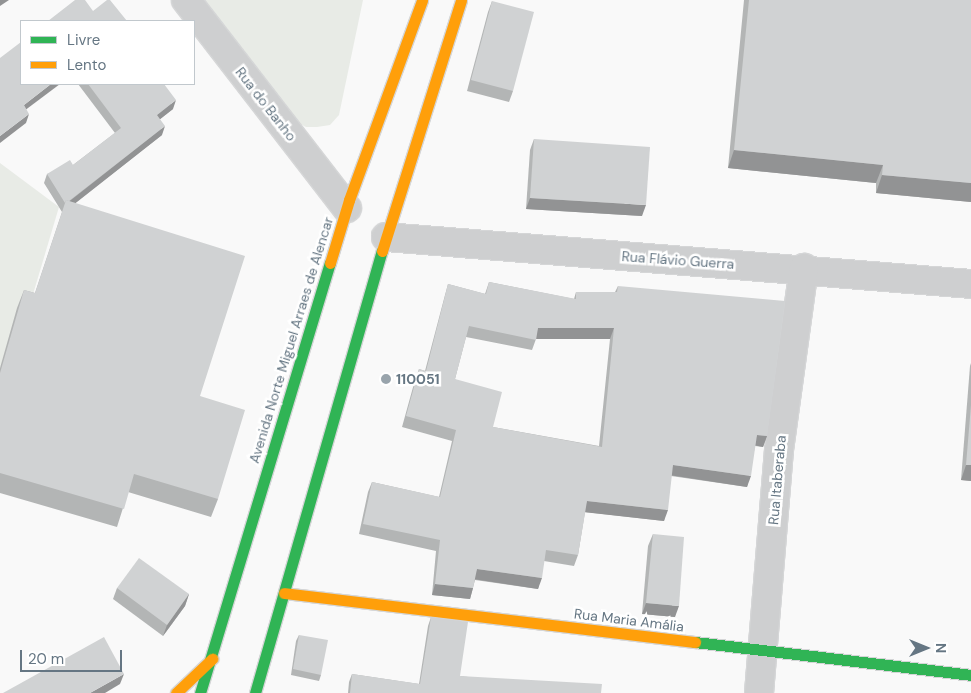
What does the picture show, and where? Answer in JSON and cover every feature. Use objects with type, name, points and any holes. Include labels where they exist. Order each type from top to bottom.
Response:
[{"type":"main road","name":"Avenida Norte Miguel Arraes de Alencar","points":[[200,693],[212,659],[347,208],[422,0]]},
{"type":"main road","points":[[255,693],[386,237],[461,0]]},
{"type":"main road","name":"Rua Maria Amália","points":[[284,593],[971,675]]},
{"type":"main road","points":[[176,693],[212,659]]},
{"type":"street","name":"Rua do Banho","points":[[186,0],[347,208]]},
{"type":"street","name":"Rua Flávio Guerra","points":[[386,237],[804,268],[971,284]]},
{"type":"street","name":"Rua Itaberaba","points":[[759,693],[779,450],[804,268]]},
{"type":"shaded area","points":[[201,0],[363,0],[339,115],[330,125],[306,127],[298,123]]},
{"type":"shaded area","points":[[0,163],[59,207],[28,311],[0,368]]},
{"type":"building","points":[[75,0],[85,0],[93,11],[107,0],[110,0],[126,20],[49,20]]},
{"type":"building","points":[[749,0],[971,0],[971,183],[882,175],[883,165],[734,150]]},
{"type":"building","points":[[492,1],[534,12],[513,91],[471,80]]},
{"type":"building","points":[[20,43],[20,85],[50,85],[24,105],[29,114],[0,136],[0,58]]},
{"type":"building","points":[[89,85],[165,85],[176,100],[157,115],[165,126],[69,201],[66,200],[65,203],[47,174],[70,160],[73,165],[121,128]]},
{"type":"building","points":[[534,139],[650,147],[646,205],[530,198]]},
{"type":"building","points":[[66,200],[245,256],[200,396],[245,410],[218,499],[134,474],[124,509],[0,473],[0,373],[24,290],[35,293]]},
{"type":"building","points":[[489,282],[576,299],[576,292],[617,292],[618,286],[785,301],[767,436],[757,435],[751,476],[673,465],[668,510],[587,501],[578,555],[546,550],[542,578],[477,569],[473,588],[435,584],[440,540],[363,524],[372,482],[440,497],[456,430],[406,416],[419,369],[426,371],[448,284],[486,294]],"holes":[[[469,326],[536,340],[538,328],[614,328],[602,447],[493,427],[502,392],[455,379]]]},
{"type":"building","points":[[971,405],[971,465],[966,465]]},
{"type":"building","points":[[653,534],[684,537],[679,606],[646,603]]},
{"type":"building","points":[[139,558],[189,594],[167,625],[117,588]]},
{"type":"building","points":[[431,617],[468,622],[460,676],[602,684],[601,693],[350,693],[352,674],[420,684]]},
{"type":"building","points":[[299,635],[328,640],[321,675],[293,669]]},
{"type":"building","points":[[104,637],[124,674],[90,693],[3,693]]},
{"type":"traffic: fast","points":[[255,693],[382,251]]},
{"type":"traffic: fast","points":[[200,693],[330,263]]},
{"type":"traffic: fast","points":[[695,642],[971,675]]},
{"type":"traffic: slow","points":[[330,263],[349,200],[422,0]]},
{"type":"traffic: slow","points":[[382,251],[461,0]]},
{"type":"traffic: slow","points":[[284,593],[695,642]]},
{"type":"traffic: slow","points":[[176,693],[212,659]]},
{"type":"place","name":"110051","points":[[386,379]]}]
